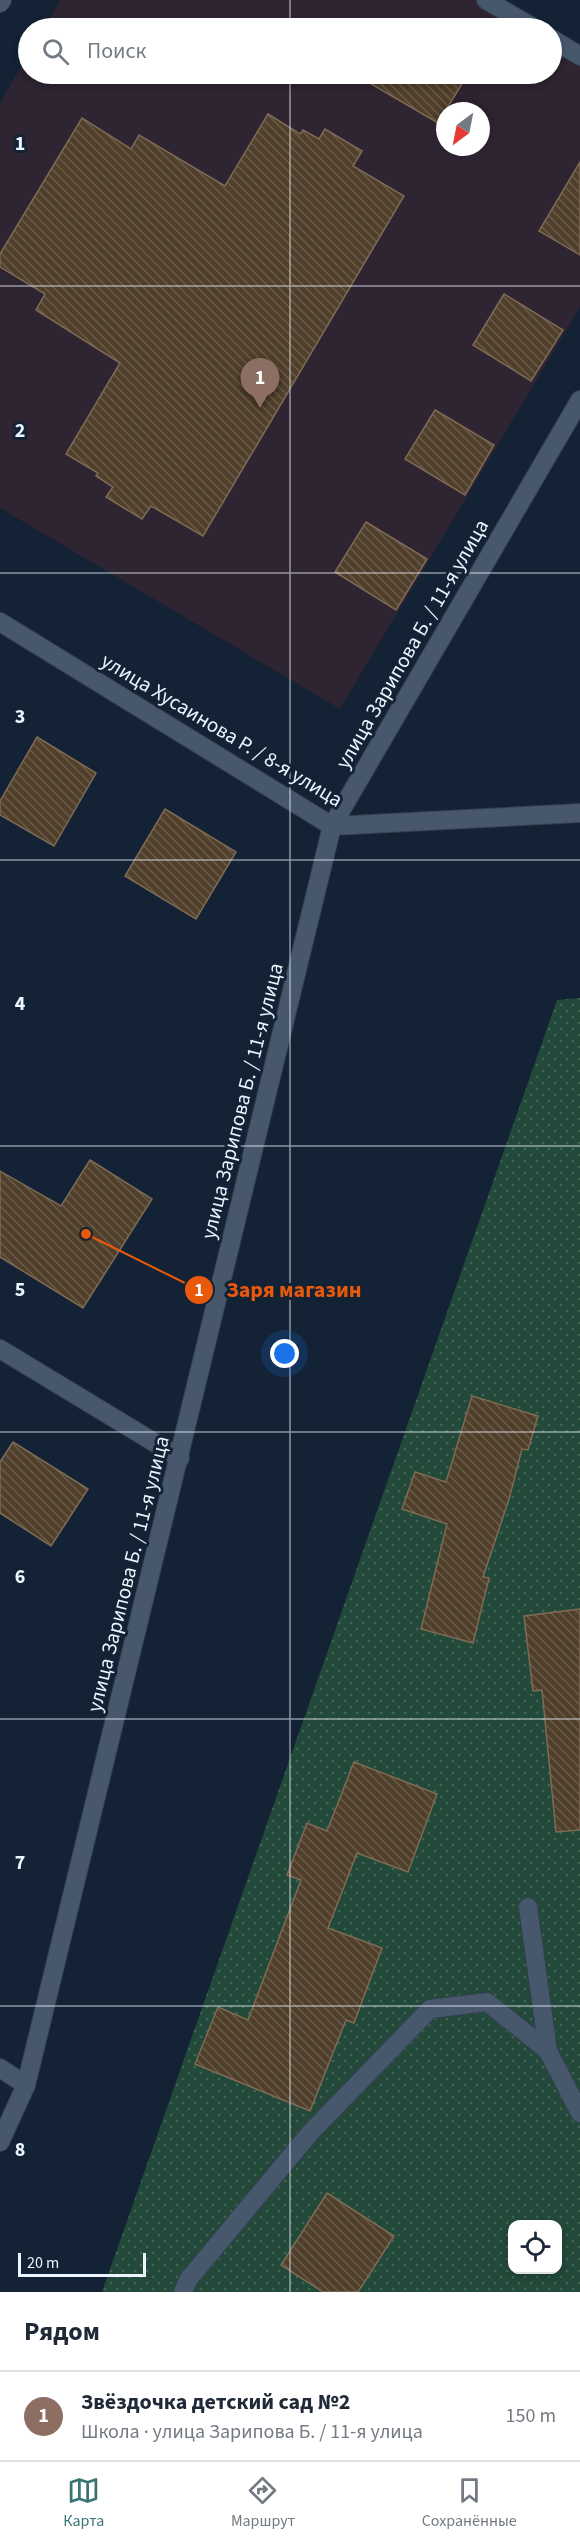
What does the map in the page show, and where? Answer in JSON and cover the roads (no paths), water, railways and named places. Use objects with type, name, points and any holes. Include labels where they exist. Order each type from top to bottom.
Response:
[{"type":"street","points":[[486,0],[517,18]]},
{"type":"street","points":[[562,45],[580,56]]},
{"type":"street","name":"улица Зарипова Б. / 11-я улица","points":[[0,2142],[26,2085],[332,826],[580,400]]},
{"type":"street","name":"улица Хусаинова Р. / 8-я улица","points":[[0,622],[332,826],[580,813]]},
{"type":"street","points":[[0,1349],[180,1458]]},
{"type":"street","points":[[528,1907],[549,2051],[580,2113]]},
{"type":"street","points":[[183,2292],[188,2280],[310,2133],[430,2009],[487,2002],[549,2051]]},
{"type":"street","points":[[0,2068],[26,2085]]},
{"type":"place","name":"Звёздочка детский сад №2","points":[[260,408]]},
{"type":"place","name":"Заря магазин","points":[[86,1234]]}]
